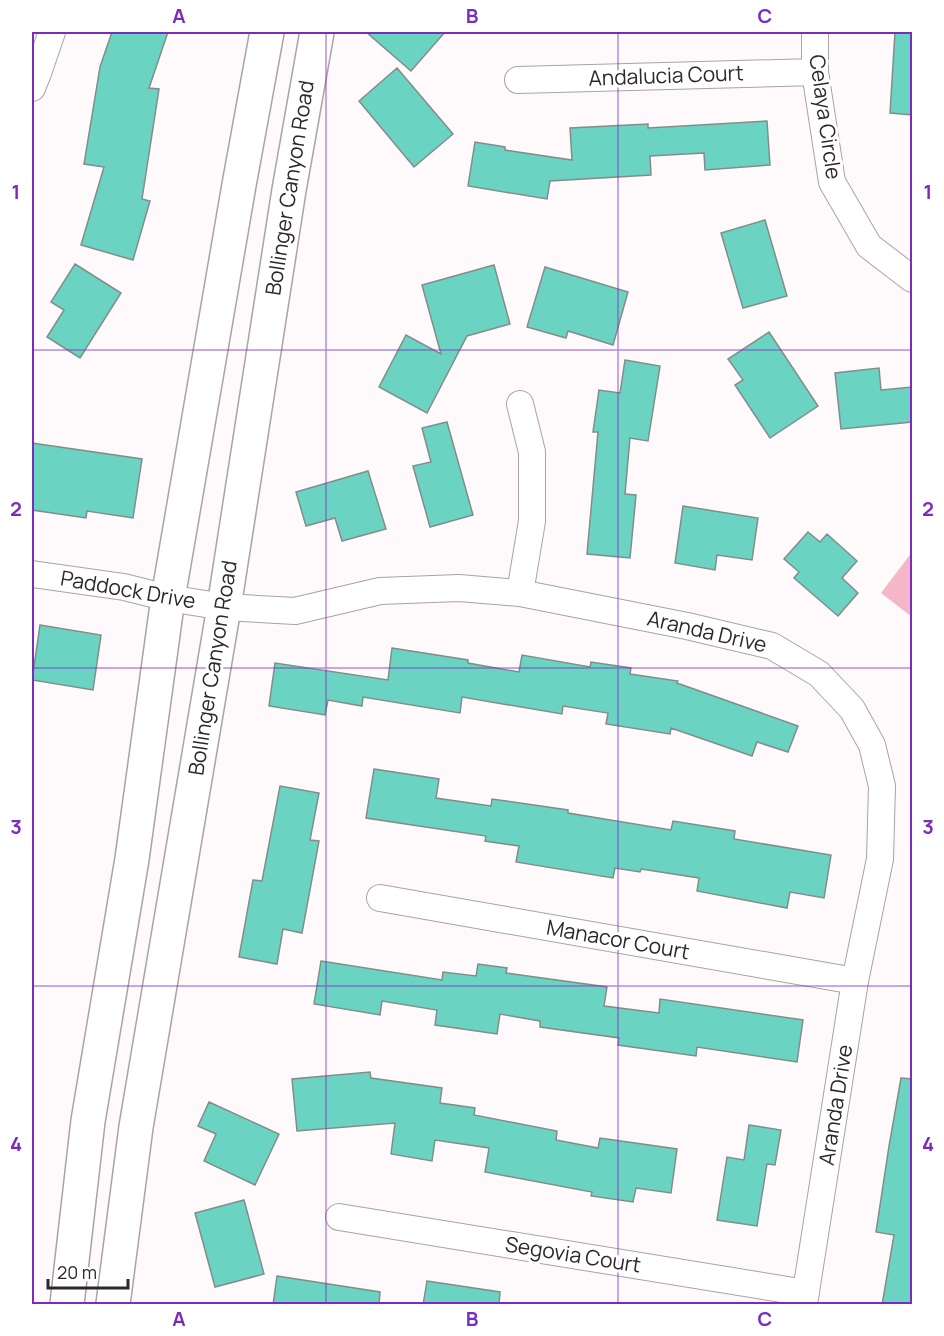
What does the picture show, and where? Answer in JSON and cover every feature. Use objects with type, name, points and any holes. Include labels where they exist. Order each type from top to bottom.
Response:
[{"type":"main road","points":[[67,1305],[88,1121],[132,860],[168,598],[267,32]]},
{"type":"main road","name":"Bollinger Canyon Road","points":[[113,1305],[136,1127],[224,607],[289,190],[317,32]]},
{"type":"street","points":[[32,88],[52,32]]},
{"type":"street","name":"Celaya Circle","points":[[815,32],[815,72],[832,182],[869,246],[912,279]]},
{"type":"street","name":"Andalucia Court","points":[[518,80],[815,72]]},
{"type":"street","points":[[520,404],[532,452],[532,520],[520,593]]},
{"type":"street","name":"Paddock Drive","points":[[32,574],[124,587],[168,598],[224,607]]},
{"type":"street","name":"Aranda Drive","points":[[224,607],[295,610],[380,591],[459,588],[520,593],[687,626],[772,646],[819,674],[852,710],[872,745],[882,786],[880,859],[855,981],[805,1299]]},
{"type":"street","name":"Manacor Court","points":[[380,898],[855,981]]},
{"type":"street","name":"Segovia Court","points":[[339,1217],[805,1299]]},
{"type":"shaded area","points":[[912,552],[912,617],[881,593]]},
{"type":"building","points":[[112,32],[168,32],[149,88],[159,89],[142,199],[150,201],[133,260],[81,245],[104,167],[84,164],[100,67]]},
{"type":"building","points":[[366,32],[445,32],[411,71]]},
{"type":"building","points":[[895,32],[912,32],[912,115],[890,113]]},
{"type":"building","points":[[397,68],[453,134],[414,167],[359,101]]},
{"type":"building","points":[[767,121],[770,165],[705,170],[704,153],[650,156],[651,175],[550,181],[547,199],[468,186],[475,142],[505,147],[505,150],[572,160],[570,128],[648,124],[648,128]]},
{"type":"building","points":[[765,220],[787,296],[743,308],[721,233]]},
{"type":"building","points":[[75,264],[121,293],[80,358],[47,337],[64,310],[51,302]]},
{"type":"building","points":[[494,265],[510,324],[467,336],[427,413],[379,387],[406,335],[441,354],[422,285]]},
{"type":"building","points":[[545,267],[628,292],[613,345],[568,331],[566,338],[527,327]]},
{"type":"building","points":[[769,332],[818,406],[770,438],[735,385],[743,380],[728,359]]},
{"type":"building","points":[[625,360],[660,366],[648,441],[630,438],[625,494],[636,495],[630,558],[587,554],[598,432],[593,432],[599,390],[620,393]]},
{"type":"building","points":[[879,368],[881,390],[912,387],[912,422],[841,429],[835,373]]},
{"type":"building","points":[[447,422],[473,515],[430,527],[413,466],[431,462],[422,428]]},
{"type":"building","points":[[32,443],[142,459],[133,518],[87,511],[86,518],[32,510]]},
{"type":"building","points":[[368,471],[386,529],[342,541],[335,518],[306,526],[296,492]]},
{"type":"building","points":[[683,506],[758,518],[752,560],[717,555],[715,570],[675,563]]},
{"type":"building","points":[[808,532],[820,542],[827,534],[857,561],[842,578],[858,593],[838,616],[794,578],[799,572],[784,559]]},
{"type":"building","points":[[40,625],[101,635],[93,690],[32,680]]},
{"type":"building","points":[[392,648],[468,660],[468,663],[519,672],[522,655],[590,667],[591,662],[631,668],[630,674],[678,681],[677,683],[798,726],[788,752],[757,742],[752,756],[671,728],[670,734],[606,724],[608,713],[563,706],[562,714],[462,697],[460,713],[363,697],[362,706],[328,700],[325,715],[269,706],[275,663],[388,680]]},
{"type":"building","points":[[374,769],[439,779],[436,798],[491,806],[492,799],[568,810],[568,813],[671,830],[673,821],[735,831],[734,839],[831,855],[824,898],[790,892],[787,908],[697,891],[699,878],[641,869],[640,872],[615,868],[613,878],[516,862],[519,846],[485,841],[486,836],[366,818]]},
{"type":"building","points":[[280,786],[319,793],[310,840],[319,841],[302,933],[283,929],[277,964],[239,957],[253,880],[262,881]]},
{"type":"building","points":[[321,961],[442,980],[443,972],[476,976],[478,964],[507,968],[506,973],[607,987],[604,1006],[659,1013],[660,999],[803,1020],[797,1062],[697,1047],[696,1056],[618,1045],[619,1038],[540,1027],[540,1021],[500,1014],[497,1034],[435,1025],[437,1010],[382,1001],[380,1015],[314,1004]]},
{"type":"building","points":[[370,1072],[371,1078],[442,1088],[440,1103],[475,1108],[474,1115],[557,1131],[556,1140],[598,1148],[600,1138],[677,1149],[671,1193],[636,1188],[633,1202],[591,1196],[592,1192],[485,1172],[489,1148],[435,1140],[432,1161],[391,1154],[395,1123],[297,1131],[292,1079]]},
{"type":"building","points":[[901,1078],[912,1079],[912,1305],[882,1305],[894,1235],[876,1232]]},
{"type":"building","points":[[209,1102],[279,1134],[255,1185],[204,1161],[216,1134],[198,1126]]},
{"type":"building","points":[[749,1125],[781,1130],[775,1165],[767,1164],[757,1226],[717,1220],[727,1157],[744,1160]]},
{"type":"building","points":[[244,1200],[264,1274],[215,1287],[195,1213]]},
{"type":"building","points":[[277,1276],[380,1292],[379,1305],[273,1305]]},
{"type":"building","points":[[427,1281],[500,1292],[499,1305],[423,1305]]}]
